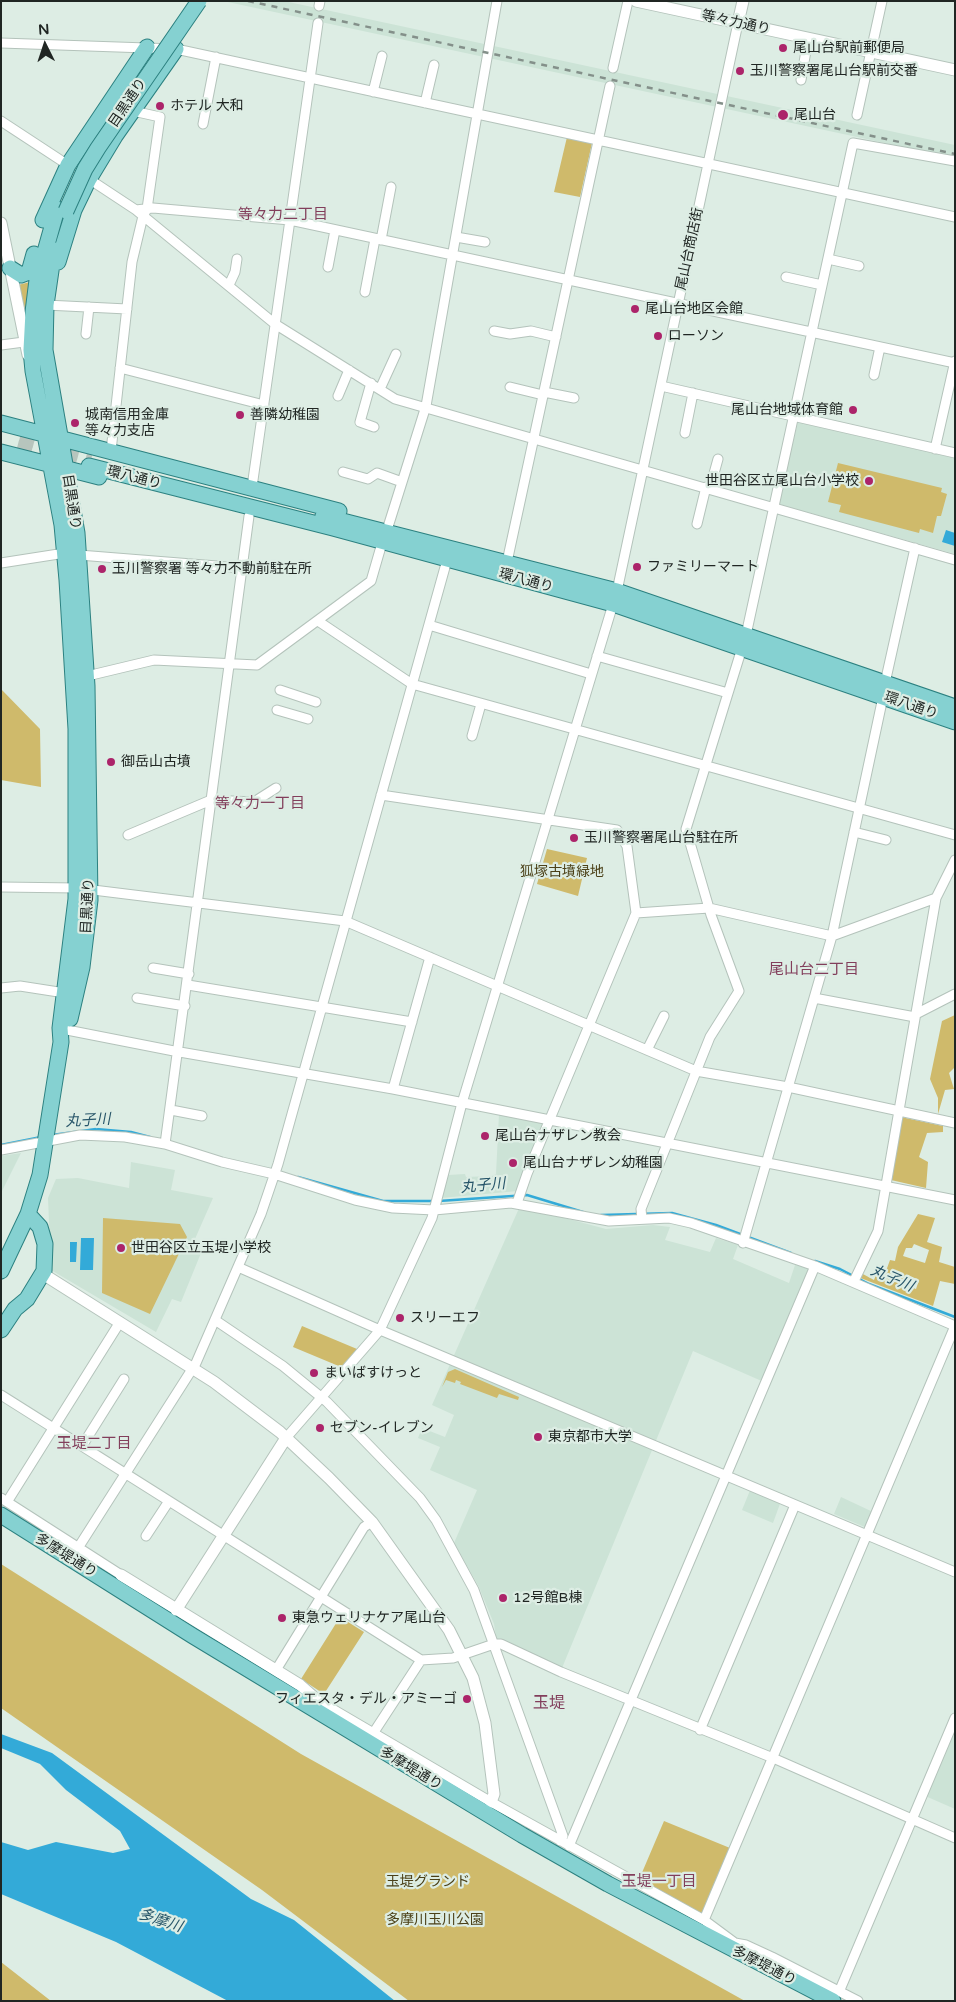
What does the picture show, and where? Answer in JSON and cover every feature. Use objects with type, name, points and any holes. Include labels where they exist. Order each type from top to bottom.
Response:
[{"type":"main road","name":"目黒通り","points":[[1,1271],[28,1214],[38,1184],[64,1036],[82,967],[83,889],[76,729],[80,677],[72,554],[59,467],[52,437],[39,400],[33,371],[32,323],[39,266],[82,158],[186,1]]},
{"type":"main road","name":"目黒通り","points":[[39,266],[51,264],[62,210],[98,148],[199,1]]},
{"type":"main road","points":[[39,266],[48,206],[68,165],[147,46]]},
{"type":"main road","points":[[10,268],[20,275],[39,266],[57,265],[74,210],[89,179],[176,49]]},
{"type":"main road","name":"目黒通り","points":[[39,266],[46,305],[44,336],[52,437]]},
{"type":"main road","points":[[1,443],[10,433],[32,421],[37,412],[39,400]]},
{"type":"main road","points":[[10,433],[52,437],[252,487],[338,511],[384,537]]},
{"type":"main road","points":[[1,452],[330,537],[384,537]]},
{"type":"main road","name":"環八通り","points":[[90,461],[323,526],[507,562],[884,690],[955,722]]},
{"type":"main road","name":"環八通り","points":[[384,537],[447,560],[615,598]]},
{"type":"main road","name":"環八通り","points":[[884,690],[955,707]]},
{"type":"main road","name":"目黒通り","points":[[64,1036],[60,1028],[83,889]]},
{"type":"main road","points":[[1,1330],[15,1309],[27,1299],[43,1274],[45,1244],[40,1228],[28,1214]]},
{"type":"main road","name":"多摩堤通り","points":[[3,1505],[522,1835],[733,1946],[836,1996]]},
{"type":"street","points":[[80,677],[154,660],[259,664],[371,581],[426,406],[497,1]]},
{"type":"street","points":[[613,68],[628,1]]},
{"type":"street","name":"等々力通り","points":[[636,1],[955,70]]},
{"type":"street","points":[[738,24],[743,1]]},
{"type":"street","points":[[856,115],[882,1]]},
{"type":"street","points":[[252,487],[318,23]]},
{"type":"street","name":"尾山台商店街","points":[[286,1438],[380,1330],[435,1205],[462,1103],[615,598],[738,24]]},
{"type":"street","points":[[801,80],[808,39]]},
{"type":"street","points":[[1,43],[147,46],[176,49],[955,216]]},
{"type":"street","points":[[373,92],[382,56]]},
{"type":"street","points":[[203,124],[216,57]]},
{"type":"street","points":[[425,102],[434,64]]},
{"type":"street","points":[[507,562],[610,86]]},
{"type":"street","points":[[117,90],[143,96]]},
{"type":"street","points":[[111,451],[132,262],[160,117],[133,111]]},
{"type":"street","points":[[1,121],[68,165]]},
{"type":"street","points":[[642,1215],[667,1142],[710,1037],[739,992],[709,908],[686,829],[744,641],[843,192],[852,143],[955,161]]},
{"type":"street","points":[[89,179],[142,211],[275,324],[395,399],[534,437],[955,560]]},
{"type":"street","points":[[365,292],[391,187]]},
{"type":"street","points":[[142,211],[290,220],[955,362],[935,449]]},
{"type":"street","points":[[1,223],[24,342],[33,371]]},
{"type":"street","points":[[328,267],[335,230]]},
{"type":"street","points":[[456,237],[485,242]]},
{"type":"street","points":[[229,286],[236,272],[237,259]]},
{"type":"street","points":[[828,259],[859,266]]},
{"type":"street","points":[[786,278],[822,285]]},
{"type":"street","points":[[46,305],[127,309]]},
{"type":"street","points":[[86,334],[89,307]]},
{"type":"street","points":[[494,331],[510,334],[531,331],[556,337]]},
{"type":"street","points":[[1,345],[24,342]]},
{"type":"street","points":[[874,375],[880,347]]},
{"type":"street","points":[[376,387],[396,354]]},
{"type":"street","points":[[374,427],[360,422],[389,364]]},
{"type":"street","points":[[120,368],[264,405]]},
{"type":"street","points":[[338,396],[349,370]]},
{"type":"street","points":[[661,386],[955,453]]},
{"type":"street","points":[[510,388],[574,398]]},
{"type":"street","points":[[685,433],[693,393]]},
{"type":"street","points":[[696,524],[718,459]]},
{"type":"street","points":[[343,472],[368,478],[378,473],[402,482]]},
{"type":"street","points":[[166,1140],[248,516]]},
{"type":"street","points":[[744,1238],[832,936],[915,548]]},
{"type":"street","points":[[1,563],[72,554],[242,568]]},
{"type":"street","points":[[78,1548],[192,1367],[262,1214],[447,560]]},
{"type":"street","points":[[318,620],[412,684],[955,835]]},
{"type":"street","points":[[429,625],[591,674]]},
{"type":"street","points":[[597,656],[728,693]]},
{"type":"street","points":[[280,690],[316,702]]},
{"type":"street","points":[[472,736],[481,704]]},
{"type":"street","points":[[277,710],[308,719]]},
{"type":"street","points":[[128,835],[210,800],[254,802],[276,788]]},
{"type":"street","points":[[381,795],[617,830],[627,846],[636,913],[519,1197]]},
{"type":"street","points":[[854,832],[886,840]]},
{"type":"street","points":[[855,1280],[878,1231],[936,898],[955,860]]},
{"type":"street","points":[[1,888],[83,889],[345,921],[696,1071],[788,1087],[955,1123]]},
{"type":"street","points":[[636,913],[709,908],[832,936],[936,898]]},
{"type":"street","points":[[394,1089],[430,956]]},
{"type":"street","points":[[153,968],[189,974]]},
{"type":"street","points":[[188,984],[412,1022]]},
{"type":"street","points":[[1,988],[20,986],[65,993]]},
{"type":"street","points":[[814,998],[916,1015],[955,994]]},
{"type":"street","points":[[137,998],[185,1006]]},
{"type":"street","points":[[647,1050],[664,1016]]},
{"type":"street","points":[[64,1036],[179,1052],[394,1089],[766,1161],[955,1200]]},
{"type":"street","points":[[171,1110],[202,1116]]},
{"type":"street","points":[[1,1150],[46,1137],[96,1134],[166,1140],[222,1162],[276,1170],[373,1205],[435,1205],[519,1197],[590,1219],[609,1221],[642,1215],[669,1218],[744,1238],[855,1280],[955,1326],[868,1536],[704,1920]]},
{"type":"street","points":[[569,1846],[815,1266]]},
{"type":"street","points":[[238,1267],[380,1330],[955,1572]]},
{"type":"street","points":[[43,1274],[192,1367],[228,1392],[286,1438],[372,1522],[449,1630],[463,1656],[477,1689],[485,1723],[494,1794],[491,1802]]},
{"type":"street","points":[[215,1320],[282,1366],[321,1397],[420,1498],[436,1520],[474,1590],[563,1836],[560,1841]]},
{"type":"street","points":[[120,1322],[3,1505],[78,1548],[176,1610],[300,1684],[314,1704],[374,1732],[491,1802],[704,1920],[733,1946]]},
{"type":"street","points":[[82,1446],[124,1378]]},
{"type":"street","points":[[1,1395],[421,1660],[463,1656],[494,1644],[501,1644],[700,1730],[773,1758],[955,1838]]},
{"type":"street","points":[[176,1610],[286,1438]]},
{"type":"street","points":[[146,1536],[169,1501]]},
{"type":"street","points":[[700,1730],[795,1505]]},
{"type":"street","points":[[276,1670],[364,1527],[372,1522]]},
{"type":"street","points":[[374,1732],[421,1660]]},
{"type":"street","points":[[858,2001],[836,1996],[955,1718]]},
{"type":"shaded area","points":[[223,1],[284,1],[955,145],[955,158]]},
{"type":"shaded area","name":"世田谷区立尾山台小学校","points":[[798,422],[955,458],[955,554],[778,504]]},
{"type":"shaded area","points":[[499,1114],[545,1120],[518,1191],[441,1198],[448,1175],[465,1174],[466,1177],[492,1176],[496,1174]]},
{"type":"shaded area","points":[[21,1153],[1,1193],[1,1156]]},
{"type":"shaded area","name":"世田谷区立玉堤小学校","points":[[131,1162],[175,1170],[171,1190],[213,1198],[191,1248],[201,1253],[181,1302],[172,1299],[156,1332],[51,1270],[48,1198],[56,1179],[78,1178],[129,1188]]},
{"type":"shaded area","name":"東京都市大学","points":[[520,1206],[606,1229],[653,1225],[670,1227],[665,1240],[710,1252],[716,1238],[738,1245],[733,1259],[789,1283],[795,1265],[809,1269],[810,1272],[764,1382],[693,1351],[562,1668],[499,1642],[479,1587],[454,1543],[477,1490],[430,1470],[440,1447],[418,1438],[422,1428],[445,1437],[454,1415],[432,1405]]},
{"type":"shaded area","points":[[751,1488],[781,1501],[773,1523],[742,1510]]},
{"type":"shaded area","points":[[841,1497],[873,1512],[867,1528],[834,1514]]},
{"type":"shaded area","points":[[950,1732],[955,1734],[955,1809],[923,1795]]},
{"type":"green space","points":[[567,137],[592,143],[580,197],[554,192]]},
{"type":"green space","points":[[30,282],[27,322],[18,285]]},
{"type":"green space","points":[[838,463],[942,488],[941,492],[947,494],[941,516],[937,516],[933,533],[920,529],[919,533],[839,512],[841,505],[828,502]]},
{"type":"green space","points":[[1,689],[40,729],[41,787],[1,780]]},
{"type":"green space","name":"狐塚古墳緑地","points":[[547,849],[587,858],[578,896],[537,884]]},
{"type":"green space","points":[[955,1015],[955,1067],[949,1073],[954,1089],[945,1090],[938,1114],[938,1098],[930,1079],[942,1021]]},
{"type":"green space","points":[[901,1117],[943,1126],[943,1132],[927,1133],[919,1157],[928,1162],[926,1188],[891,1180]]},
{"type":"green space","points":[[918,1214],[935,1218],[927,1242],[942,1247],[939,1262],[955,1267],[955,1284],[940,1281],[933,1306],[858,1277],[861,1273],[874,1280],[878,1270],[886,1271],[890,1260],[895,1261],[898,1247]],"holes":[[[914,1244],[929,1250],[925,1263],[903,1256],[906,1248],[912,1248]],[[908,1275],[919,1280],[916,1289],[903,1284],[905,1276]]]},
{"type":"green space","points":[[103,1218],[180,1224],[187,1237],[150,1314],[102,1293]]},
{"type":"green space","points":[[302,1326],[357,1349],[341,1367],[293,1347]]},
{"type":"green space","points":[[455,1369],[519,1397],[518,1400],[499,1394],[497,1398],[460,1384],[461,1382],[456,1380],[455,1383],[446,1380],[442,1387],[448,1372]]},
{"type":"green space","name":"多摩川玉川公園","points":[[1,1564],[301,1754],[745,2001],[409,2001],[262,1890],[1,1708]]},
{"type":"green space","points":[[340,1617],[364,1632],[324,1694],[301,1679]]},
{"type":"green space","points":[[664,1821],[730,1848],[703,1913],[699,1914],[638,1882]]},
{"type":"green space","points":[[1,1962],[51,2001],[1,2001]]},
{"type":"water","points":[[946,530],[955,533],[955,546],[942,542]]},
{"type":"water","points":[[81,1238],[94,1238],[93,1270],[80,1270]]},
{"type":"water","points":[[70,1242],[77,1242],[76,1262],[70,1262]]},
{"type":"water","name":"多摩川","points":[[1,1734],[52,1753],[251,1899],[294,1920],[395,2001],[228,2001],[116,1942],[1,1894],[1,1842],[28,1850],[56,1842],[113,1853],[130,1849],[120,1831],[66,1790],[40,1764],[1,1748]]},
{"type":"waterway","name":"丸子川","points":[[52,1135],[96,1129],[131,1132],[150,1137]]},
{"type":"waterway","name":"丸子川","points":[[1,1145],[41,1137]]},
{"type":"waterway","name":"丸子川","points":[[298,1177],[383,1201],[434,1201]]},
{"type":"waterway","name":"丸子川","points":[[439,1201],[527,1195],[583,1212]]},
{"type":"waterway","name":"丸子川","points":[[601,1215],[672,1213],[716,1225],[791,1253]]},
{"type":"waterway","name":"丸子川","points":[[815,1261],[840,1269],[869,1284],[955,1317]]},
{"type":"tunnel","points":[[20,437],[92,456]]},
{"type":"tunnel","points":[[17,448],[89,466]]},
{"type":"railway","points":[[248,1],[955,154]]},
{"type":"place","name":"尾山台駅前郵便局","points":[[783,48]]},
{"type":"place","name":"玉川警察署尾山台駅前交番","points":[[740,71]]},
{"type":"place","name":"ホテル 大和","points":[[160,106]]},
{"type":"place","name":"尾山台","points":[[783,115]]},
{"type":"place","name":"尾山台地区会館","points":[[635,309]]},
{"type":"place","name":"ローソン","points":[[658,336]]},
{"type":"place","name":"尾山台地域体育館","points":[[853,410]]},
{"type":"place","name":"善隣幼稚園","points":[[240,415]]},
{"type":"place","name":"城南信用金庫 等々力支店","points":[[75,423]]},
{"type":"place","name":"世田谷区立尾山台小学校","points":[[869,481]]},
{"type":"place","name":"ファミリーマート","points":[[637,567]]},
{"type":"place","name":"玉川警察署 等々力不動前駐在所","points":[[102,569]]},
{"type":"place","name":"御岳山古墳","points":[[111,762]]},
{"type":"place","name":"玉川警察署尾山台駐在所","points":[[574,838]]},
{"type":"place","name":"尾山台ナザレン教会","points":[[485,1136]]},
{"type":"place","name":"尾山台ナザレン幼稚園","points":[[513,1163]]},
{"type":"place","name":"世田谷区立玉堤小学校","points":[[121,1248]]},
{"type":"place","name":"スリーエフ","points":[[400,1318]]},
{"type":"place","name":"まいばすけっと","points":[[314,1373]]},
{"type":"place","name":"セブン-イレブン","points":[[320,1428]]},
{"type":"place","name":"東京都市大学","points":[[538,1437]]},
{"type":"place","name":"12号館B棟","points":[[503,1598]]},
{"type":"place","name":"東急ウェリナケア尾山台","points":[[282,1618]]},
{"type":"place","name":"フィエスタ・デル・アミーゴ","points":[[467,1699]]},
{"type":"district","name":"等々力二丁目","points":[[283,215]]},
{"type":"district","name":"等々力一丁目","points":[[260,804]]},
{"type":"district","name":"尾山台二丁目","points":[[814,970]]},
{"type":"district","name":"玉堤二丁目","points":[[94,1444]]},
{"type":"district","name":"玉堤","points":[[549,1704]]},
{"type":"district","name":"玉堤一丁目","points":[[659,1882]]},
{"type":"park label","name":"玉堤グランド","points":[[428,1882]]}]
